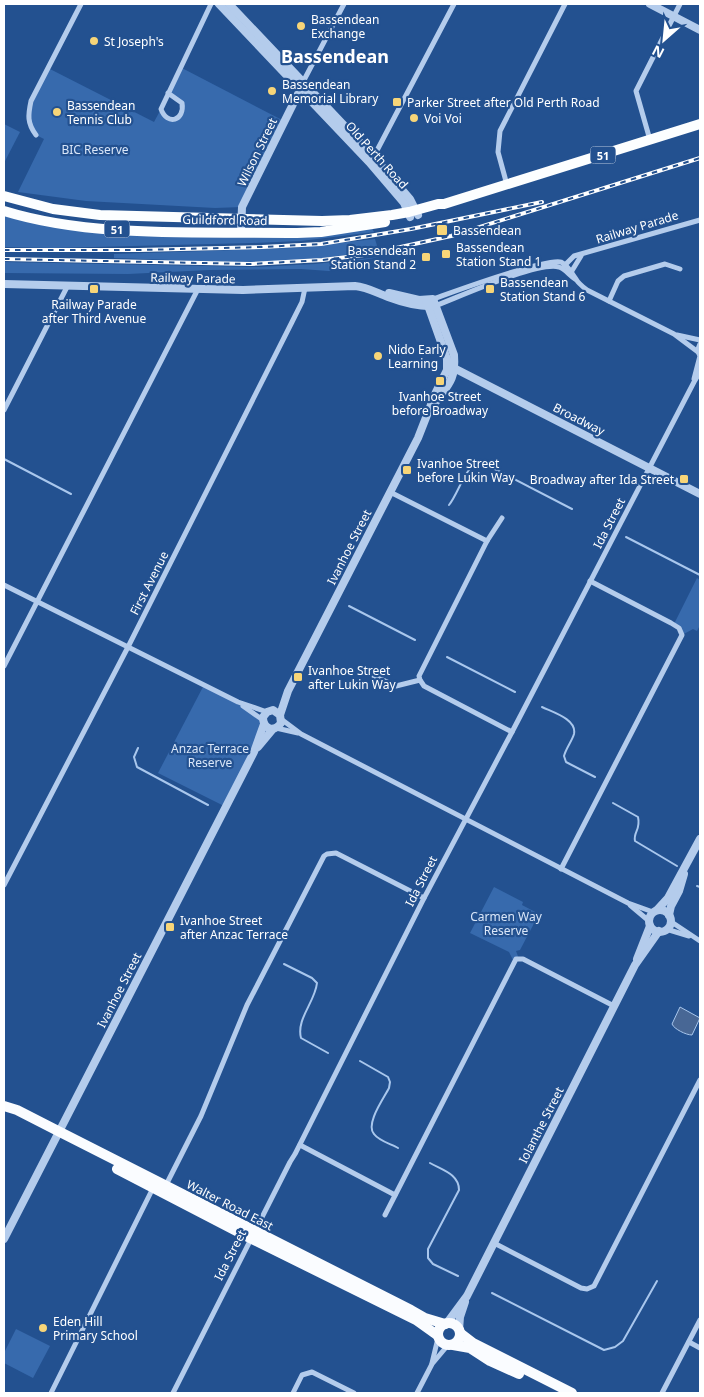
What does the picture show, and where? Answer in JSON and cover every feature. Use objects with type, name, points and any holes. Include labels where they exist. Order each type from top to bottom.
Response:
[{"type":"highway","name":"Guildford Road","points":[[4,210],[22,216],[58,223],[126,230],[321,232],[441,208],[444,204],[507,186],[700,124]]},
{"type":"highway","name":"Guildford Road","points":[[4,196],[53,209],[100,215],[350,220],[413,213]]},
{"type":"main road","name":"Walter Road East","points":[[4,1107],[15,1116],[58,1135],[416,1320],[438,1336]]},
{"type":"main road","name":"Walter Road East","points":[[252,1234],[425,1318],[446,1323]]},
{"type":"main road","points":[[558,1393],[490,1361],[474,1350],[442,1343],[438,1336],[440,1327],[446,1323],[454,1325],[473,1343],[572,1393]]},
{"type":"main road","points":[[450,1345],[459,1340],[459,1331]]},
{"type":"street","points":[[36,135],[28,124],[31,101],[81,4]]},
{"type":"street","points":[[168,92],[182,103],[183,110],[179,117],[175,119],[168,119],[164,116],[161,109],[168,92],[211,4]]},
{"type":"street","name":"Old Perth Road","points":[[219,4],[302,85]]},
{"type":"street","name":"Old Perth Road","points":[[229,4],[372,160],[413,213]]},
{"type":"street","name":"Wilson Street","points":[[241,232],[242,207],[344,4]]},
{"type":"street","points":[[372,160],[454,4]]},
{"type":"street","points":[[507,186],[498,152],[500,131],[566,4]]},
{"type":"street","points":[[650,4],[700,30]]},
{"type":"street","points":[[650,140],[636,91],[680,4]]},
{"type":"street","name":"Railway Parade","points":[[4,284],[243,290],[355,286],[365,287],[410,304],[431,303],[532,271],[548,267],[564,267],[571,258],[700,220]]},
{"type":"street","points":[[571,274],[581,256]]},
{"type":"street","points":[[609,301],[618,281],[624,276],[665,264],[680,269]]},
{"type":"street","points":[[564,267],[587,290],[674,334],[699,355]]},
{"type":"street","points":[[4,410],[67,286]]},
{"type":"street","name":"First Avenue","points":[[4,885],[128,647],[302,302],[305,288]]},
{"type":"street","points":[[4,666],[198,289]]},
{"type":"street","points":[[431,303],[454,355],[451,367]]},
{"type":"street","points":[[674,334],[700,340]]},
{"type":"street","name":"Ida Street","points":[[694,382],[700,344]]},
{"type":"street","name":"Ivanhoe Street","points":[[281,717],[288,691],[418,438],[447,370],[451,367]]},
{"type":"street","name":"Broadway","points":[[451,367],[700,494]]},
{"type":"street","name":"Ida Street","points":[[173,1393],[252,1234],[300,1145],[464,820],[700,372]]},
{"type":"street","points":[[390,492],[487,542]]},
{"type":"street","points":[[502,518],[487,542],[420,672],[420,680],[424,686],[512,732]]},
{"type":"street","points":[[561,869],[682,635],[679,628],[671,623],[590,581]]},
{"type":"street","points":[[4,585],[238,702],[277,712],[301,734],[464,820],[628,904],[655,911],[663,910],[694,938]]},
{"type":"street","points":[[374,676],[396,686],[420,680]]},
{"type":"street","name":"Ivanhoe Street","points":[[268,711],[288,691]]},
{"type":"street","points":[[238,702],[268,728],[301,734]]},
{"type":"street","points":[[263,722],[268,711]]},
{"type":"street","points":[[274,729],[281,723],[281,717]]},
{"type":"street","name":"Ivanhoe Street","points":[[4,1239],[254,752],[263,722]]},
{"type":"street","name":"Ivanhoe Street","points":[[254,752],[274,729]]},
{"type":"street","points":[[655,911],[665,902],[700,839]]},
{"type":"street","points":[[51,1393],[159,1187],[201,1116],[247,1006],[324,856],[336,853],[424,898]]},
{"type":"street","points":[[670,918],[671,906],[679,891],[686,865]]},
{"type":"street","points":[[628,904],[650,924],[700,941]]},
{"type":"street","name":"Iolanthe Street","points":[[459,1331],[460,1317],[467,1296],[635,965],[655,911]]},
{"type":"street","name":"Iolanthe Street","points":[[635,965],[663,930],[670,918]]},
{"type":"street","points":[[385,1215],[516,960],[523,959],[614,1006]]},
{"type":"street","points":[[494,1243],[580,1288],[587,1290],[594,1286],[700,1080]]},
{"type":"street","points":[[300,1145],[396,1194]]},
{"type":"street","name":"Iolanthe Street","points":[[446,1323],[467,1296]]},
{"type":"street","points":[[662,1393],[700,1320]]},
{"type":"street","points":[[417,1393],[432,1364],[438,1336]]},
{"type":"street","points":[[689,1342],[700,1348]]},
{"type":"street","points":[[432,1364],[450,1345]]},
{"type":"street","points":[[293,1393],[302,1375],[312,1372],[354,1393]]},
{"type":"green space","name":"BIC Reserve","points":[[180,67],[284,121],[242,207],[215,208],[86,201],[18,192],[44,139],[36,135],[31,128],[31,101],[48,68],[154,122],[161,109],[169,119],[179,117],[182,103],[168,93]]},
{"type":"green space","points":[[4,124],[20,132],[4,163]]},
{"type":"green space","points":[[4,215],[98,231],[372,228],[374,232],[301,241],[252,243],[53,248],[4,247]]},
{"type":"green space","points":[[375,239],[378,249],[293,261],[242,262],[114,258],[114,254],[291,248]]},
{"type":"green space","points":[[380,257],[351,262],[329,271],[301,269],[209,270],[128,274],[4,273],[4,262],[258,267],[315,264]]},
{"type":"green space","points":[[697,578],[700,580],[700,625],[697,631],[693,629],[682,635],[674,624]]},
{"type":"green space","name":"Anzac Terrace Reserve","points":[[204,685],[238,702],[263,720],[264,724],[226,807],[158,773]]},
{"type":"green space","name":"Carmen Way Reserve","points":[[494,887],[523,902],[522,905],[539,914],[520,950],[516,951],[519,959],[514,962],[509,952],[470,933]]},
{"type":"green space","points":[[16,1329],[50,1346],[33,1378],[4,1363],[4,1353]]},
{"type":"shaded area","points":[[680,1007],[700,1018],[692,1035],[675,1028],[672,1024]]},
{"type":"waterway","points":[[4,459],[71,494]]},
{"type":"waterway","points":[[449,505],[468,471],[477,462],[485,464],[572,509]]},
{"type":"waterway","points":[[626,537],[700,575]]},
{"type":"waterway","points":[[349,606],[415,640]]},
{"type":"waterway","points":[[447,657],[515,692]]},
{"type":"waterway","points":[[542,707],[563,717],[572,724],[574,734],[564,756],[566,762],[595,777]]},
{"type":"waterway","points":[[138,748],[134,757],[137,767],[208,805]]},
{"type":"waterway","points":[[613,803],[638,817],[639,825],[635,841],[677,866]]},
{"type":"waterway","points":[[284,964],[312,978],[317,983],[316,990],[303,1017],[300,1031],[301,1038],[328,1053]]},
{"type":"waterway","points":[[360,1061],[388,1077],[390,1082],[389,1088],[373,1118],[372,1130],[379,1139],[398,1148]]},
{"type":"waterway","points":[[430,1163],[453,1176],[459,1190],[428,1249],[428,1258],[433,1264],[458,1276]]},
{"type":"waterway","points":[[492,1293],[604,1350],[615,1347],[623,1341],[657,1281]]},
{"type":"railway","points":[[4,259],[251,264],[322,260],[364,255],[451,236],[700,158]]},
{"type":"railway","points":[[4,250],[138,250],[321,244],[411,229],[542,202]]},
{"type":"place","name":"Bassendean Exchange","points":[[301,26]]},
{"type":"place","name":"St Joseph's","points":[[94,41]]},
{"type":"place","name":"Bassendean Memorial Library","points":[[272,91]]},
{"type":"place","name":"Parker Street after Old Perth Road","points":[[397,102]]},
{"type":"place","name":"Bassendean Tennis Club","points":[[57,112]]},
{"type":"place","name":"Voi Voi","points":[[414,118]]},
{"type":"place","name":"Bassendean","points":[[442,230]]},
{"type":"place","name":"Bassendean Station Stand 1","points":[[446,254]]},
{"type":"place","name":"Bassendean Station Stand 2","points":[[426,257]]},
{"type":"place","name":"Railway Parade after Third Avenue","points":[[94,289]]},
{"type":"place","name":"Bassendean Station Stand 6","points":[[490,289]]},
{"type":"place","name":"Nido Early Learning","points":[[378,356]]},
{"type":"place","name":"Ivanhoe Street before Broadway","points":[[440,381]]},
{"type":"place","name":"Ivanhoe Street before Lukin Way","points":[[407,470]]},
{"type":"place","name":"Broadway after Ida Street","points":[[684,479]]},
{"type":"place","name":"Ivanhoe Street after Lukin Way","points":[[298,677]]},
{"type":"place","name":"Ivanhoe Street after Anzac Terrace","points":[[170,927]]},
{"type":"place","name":"Eden Hill Primary School","points":[[43,1328]]},
{"type":"district","name":"Bassendean","points":[[335,56]]}]
